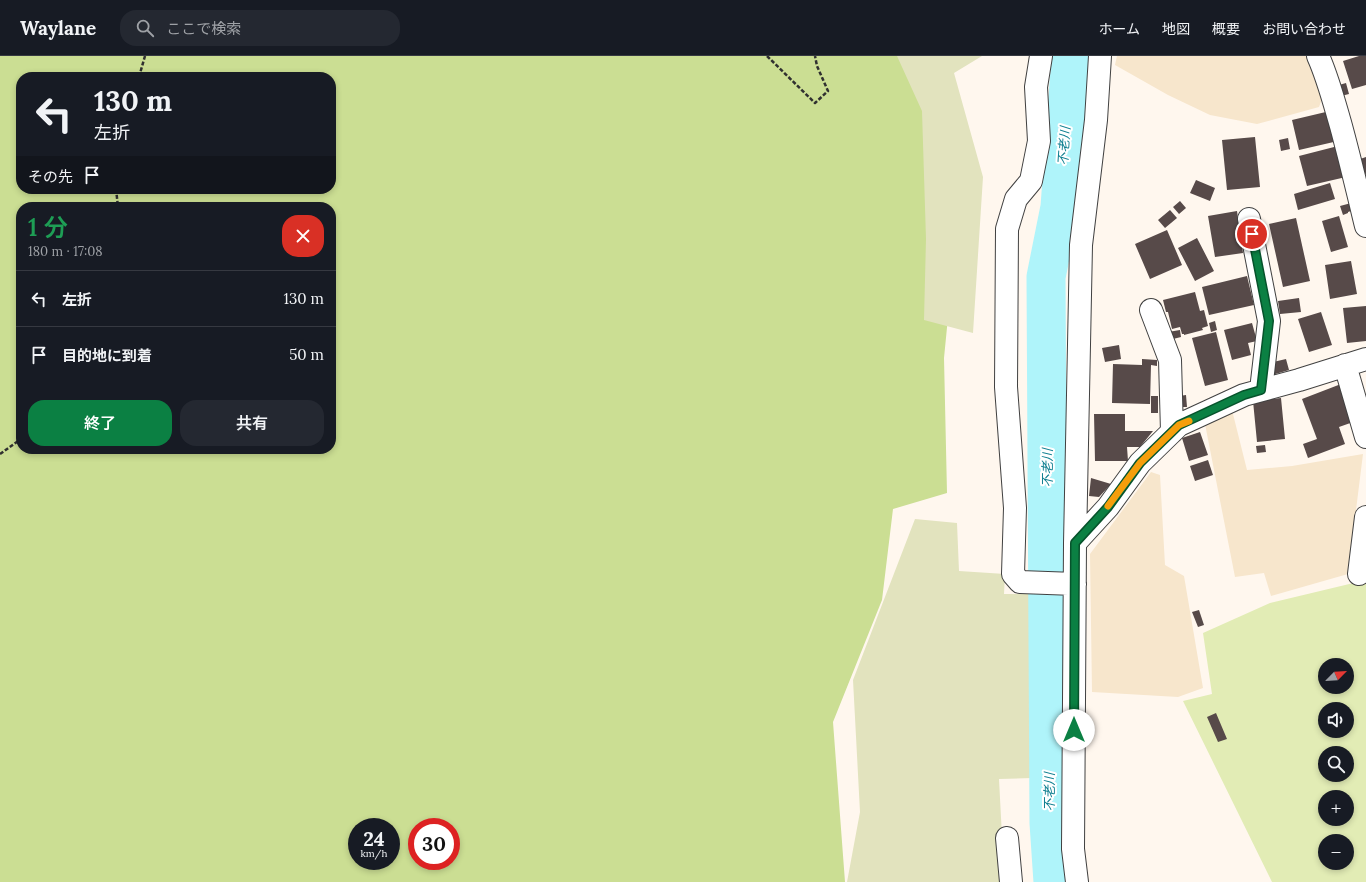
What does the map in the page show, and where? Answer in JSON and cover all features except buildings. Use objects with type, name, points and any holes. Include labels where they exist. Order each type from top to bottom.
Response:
[{"type":"street","points":[[1041,56],[1036,87],[1039,141],[1031,181],[1016,199],[1007,229],[1006,387],[1015,508],[1013,574],[1020,582],[1075,584]]},
{"type":"street","points":[[1077,882],[1073,849],[1075,543],[1081,245],[1096,120],[1100,56]]},
{"type":"street","points":[[1318,56],[1324,70],[1337,114],[1366,226]]},
{"type":"street","points":[[1249,219],[1269,321],[1261,390]]},
{"type":"street","points":[[1151,310],[1170,360],[1172,432]]},
{"type":"street","points":[[1075,543],[1108,507],[1140,463],[1179,425],[1244,395],[1366,359]]},
{"type":"street","points":[[1345,365],[1366,437]]},
{"type":"street","points":[[1359,574],[1366,517]]},
{"type":"street","points":[[1007,838],[1011,882]]},
{"type":"path","points":[[140,72],[145,56]]},
{"type":"path","points":[[767,56],[815,104],[828,91],[817,66],[815,56]]},
{"type":"path","points":[[0,454],[16,443]]},
{"type":"shaded area","points":[[1117,56],[1310,56],[1324,93],[1319,107],[1257,124],[1210,115],[1168,95],[1115,65]]},
{"type":"shaded area","points":[[1232,410],[1247,470],[1292,466],[1363,454],[1348,574],[1271,596],[1264,573],[1235,577],[1205,424]]},
{"type":"shaded area","points":[[1151,472],[1160,475],[1165,565],[1184,576],[1203,688],[1178,697],[1092,692],[1090,554]]},
{"type":"green space","points":[[0,56],[937,56],[961,185],[944,358],[947,493],[893,509],[882,600],[833,722],[845,882],[0,882]]},
{"type":"green space","points":[[897,56],[982,56],[954,73],[983,177],[973,333],[924,320],[926,239],[922,111]]},
{"type":"green space","points":[[915,519],[957,523],[959,571],[1005,574],[1004,594],[1032,594],[1032,778],[999,779],[1004,875],[1003,882],[847,882],[860,812],[853,680]]},
{"type":"green space","points":[[1366,580],[1366,882],[1272,882],[1183,701],[1212,694],[1203,633],[1270,603]]},
{"type":"waterway","name":"不老川","points":[[1053,882],[1049,823],[1046,277],[1060,207],[1071,56]]},
{"type":"slow traffic","points":[[1108,506],[1140,463],[1179,425],[1189,421]]},
{"type":"route","points":[[1074,730],[1075,543],[1108,507],[1140,463],[1179,425],[1244,395],[1261,390],[1269,321],[1252,234]]}]
